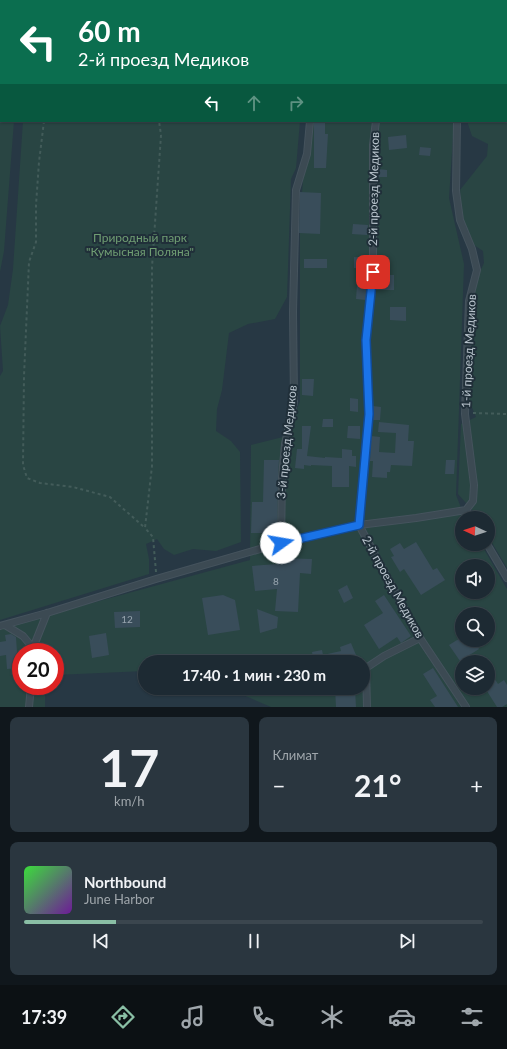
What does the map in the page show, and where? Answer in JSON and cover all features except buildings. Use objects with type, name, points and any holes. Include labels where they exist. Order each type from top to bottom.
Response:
[{"type":"lane","name":"3-й проезд Медиков","points":[[281,543],[282,477],[286,444],[294,402],[293,312],[296,190],[307,154],[310,122]]},
{"type":"lane","name":"2-й проезд Медиков","points":[[376,122],[373,145],[373,272],[366,340],[369,414],[359,525],[420,638],[466,707]]},
{"type":"lane","name":"1-й проезд Медиков","points":[[457,122],[456,191],[460,220],[472,249],[477,270],[469,301],[465,414],[474,485],[473,501],[466,510]]},
{"type":"lane","points":[[2,625],[281,543],[359,525],[466,510]]},
{"type":"lane","points":[[491,551],[507,578]]},
{"type":"lane","points":[[36,643],[47,613]]},
{"type":"lane","points":[[2,625],[23,636],[28,643]]},
{"type":"lane","points":[[367,707],[366,668],[384,656],[420,638]]},
{"type":"lane","points":[[29,707],[30,695]]},
{"type":"path","points":[[44,122],[36,205],[36,242],[29,262],[24,376],[23,465],[27,478],[40,483],[73,487],[110,497],[153,537],[156,558],[156,579]]},
{"type":"path","points":[[145,528],[152,466],[152,267],[161,135],[159,122]]},
{"type":"path","points":[[465,414],[507,414]]},
{"type":"green space","points":[[0,122],[14,122],[4,251],[0,272]]},
{"type":"green space","name":"Природный парк \"Кумысная Поляна\"","points":[[23,122],[300,122],[296,168],[291,179],[287,297],[275,319],[248,324],[229,333],[222,390],[217,409],[216,431],[231,441],[240,452],[241,542],[216,551],[193,549],[174,555],[164,549],[157,539],[146,544],[149,559],[149,574],[0,620],[0,376],[3,371],[0,326],[8,305],[13,269]]},
{"type":"green space","points":[[307,122],[454,122],[449,198],[464,264],[456,495],[462,511],[455,511],[455,551],[485,551],[490,559],[455,559],[455,599],[495,599],[495,568],[507,589],[507,707],[271,707],[243,695],[370,695],[370,655],[138,655],[138,671],[64,675],[64,643],[12,643],[12,695],[45,695],[45,707],[0,707],[0,628],[250,560],[251,445],[287,436],[300,401],[300,222]]},
{"type":"green space","points":[[467,122],[507,122],[507,568],[495,548],[495,511],[473,511],[458,494],[461,424],[476,417],[468,398],[472,301],[478,276],[484,263],[483,251],[474,245],[462,219],[460,190],[487,156],[488,144],[472,136]]},
{"type":"route","points":[[281,543],[359,525],[369,414],[366,340],[373,272]]}]
